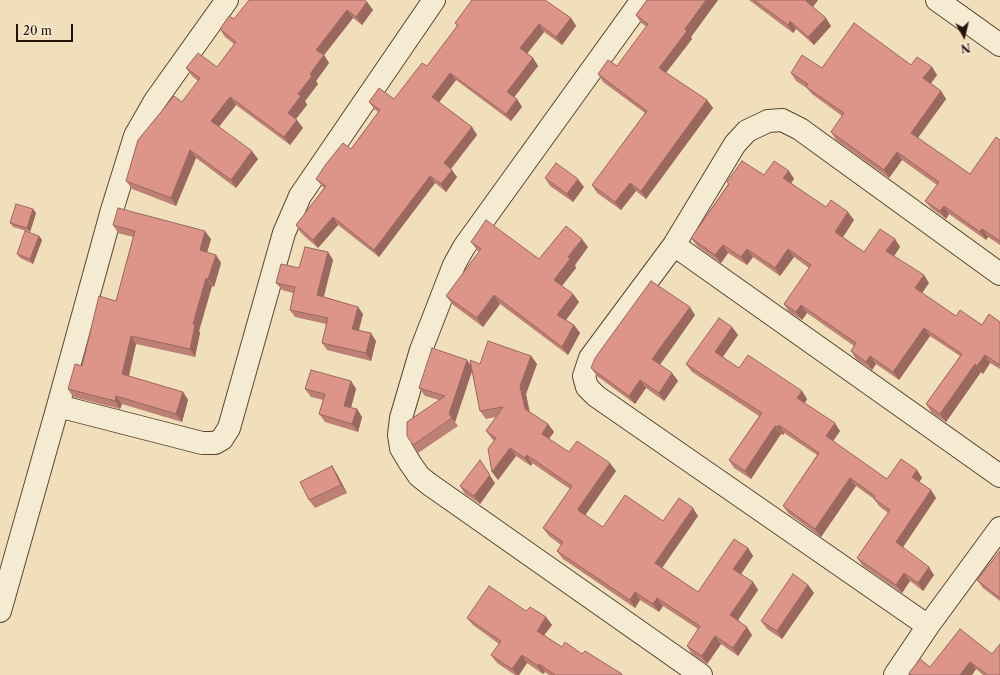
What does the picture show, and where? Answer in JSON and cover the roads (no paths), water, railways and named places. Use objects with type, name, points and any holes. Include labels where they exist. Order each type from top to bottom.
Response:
[{"type":"street","points":[[0,611],[112,210],[135,136],[155,101],[227,0]]},
{"type":"street","points":[[58,406],[202,443],[215,443],[222,439],[229,428],[291,213],[300,196],[434,0]]},
{"type":"street","points":[[937,0],[1000,45]]},
{"type":"street","points":[[639,1],[464,247],[454,265],[421,350],[400,418],[399,434],[401,448],[419,476],[428,484],[701,675]]},
{"type":"street","points":[[928,626],[603,401],[588,387],[584,376],[590,358],[674,245],[734,144],[756,125],[768,121],[782,120],[800,129],[1000,274]]},
{"type":"street","points":[[674,245],[1000,476]]},
{"type":"street","points":[[895,675],[928,626],[1000,528]]}]
